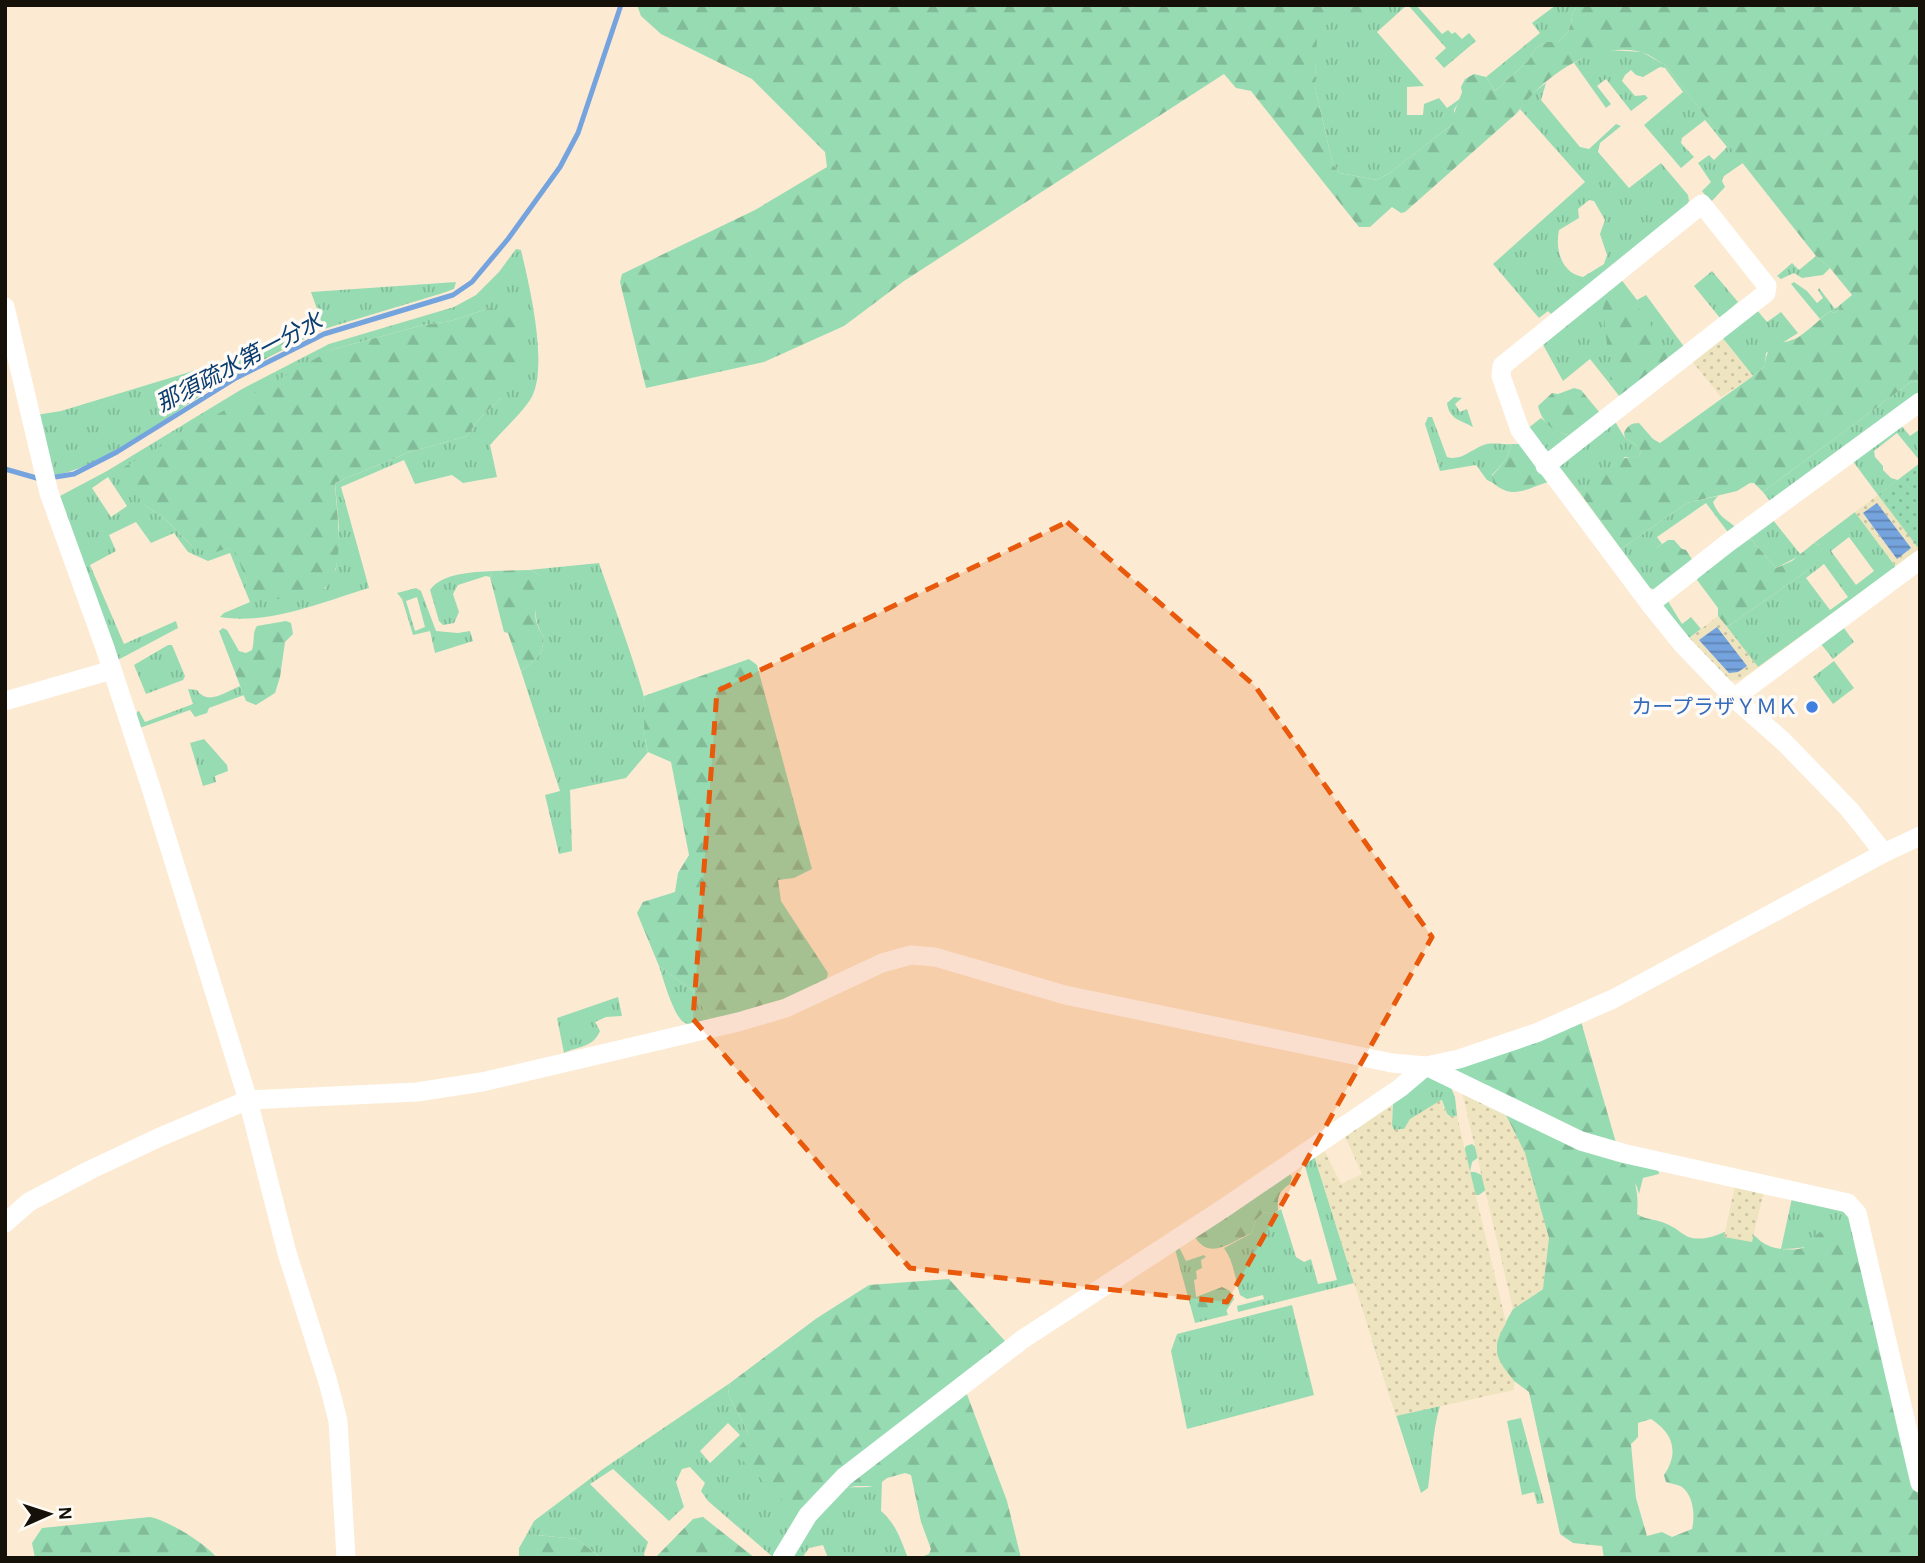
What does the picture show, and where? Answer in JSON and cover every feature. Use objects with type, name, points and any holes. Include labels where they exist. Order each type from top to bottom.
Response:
[{"type":"street","points":[[1545,466],[1766,293],[1767,286],[1702,204],[1502,366],[1501,376],[1520,430],[1545,466],[1650,604],[1683,645],[1734,698],[1784,742],[1849,809],[1884,853]]},
{"type":"street","points":[[5,307],[49,493],[106,648],[152,791],[247,1100],[287,1253],[338,1421],[346,1558]]},
{"type":"street","points":[[1650,604],[1729,542],[1920,402]]},
{"type":"street","points":[[1734,698],[1920,561]]},
{"type":"street","points":[[5,701],[112,670]]},
{"type":"street","points":[[5,1223],[29,1202],[90,1170],[247,1100],[417,1092],[482,1082],[738,1022],[786,1008],[882,963],[911,955],[935,957],[1065,995],[1392,1063],[1426,1066],[1459,1059],[1536,1033],[1613,999],[1920,836]]},
{"type":"street","points":[[1426,1066],[1581,1140],[1626,1154],[1848,1203],[1857,1213],[1920,1483]]},
{"type":"street","points":[[782,1558],[808,1515],[844,1477],[1023,1339],[1235,1200],[1399,1088],[1426,1066]]},
{"type":"highlighted area","points":[[1067,522],[1255,686],[1432,937],[1227,1302],[910,1268],[693,1019],[717,691]]},
{"type":"green space","points":[[637,5],[1373,5],[1357,17],[1336,18],[1317,31],[1315,87],[1333,165],[1340,173],[1377,180],[1454,123],[1453,116],[1465,79],[1474,74],[1486,77],[1495,91],[1528,61],[1536,48],[1547,42],[1558,42],[1564,36],[1578,5],[1920,5],[1920,382],[1912,381],[1763,492],[1754,483],[1750,483],[1737,491],[1687,503],[1621,549],[1580,493],[1619,459],[1639,456],[1641,452],[1636,445],[1625,438],[1624,433],[1628,427],[1639,423],[1660,443],[1765,366],[1769,350],[1773,346],[1800,336],[1830,311],[1835,313],[1852,298],[1665,65],[1644,53],[1623,50],[1588,56],[1555,74],[1517,113],[1405,212],[1401,213],[1392,207],[1370,227],[1359,227],[1251,91],[1236,88],[1224,74],[904,281],[844,326],[764,362],[646,388],[620,282],[622,274],[755,210],[827,167],[825,152],[752,79],[661,34],[641,16]]},
{"type":"green space","points":[[1351,5],[1407,5],[1377,32],[1424,86],[1407,87],[1407,115],[1423,115],[1424,104],[1439,98],[1447,108],[1461,98],[1454,110],[1454,123],[1377,180],[1340,173],[1333,165],[1315,87],[1316,31]]},
{"type":"green space","points":[[1408,5],[1416,5],[1442,34],[1448,30],[1452,34],[1455,32],[1462,39],[1469,33],[1476,41],[1444,68],[1435,58],[1446,48]]},
{"type":"green space","points":[[1556,5],[1578,5],[1568,31],[1558,42],[1547,42],[1536,48],[1528,61],[1495,91],[1486,77],[1540,33],[1532,23]]},
{"type":"green space","points":[[1609,50],[1642,52],[1665,65],[1743,163],[1724,176],[1722,181],[1725,187],[1711,202],[1702,191],[1711,182],[1698,163],[1709,155],[1714,160],[1727,147],[1705,120],[1682,138],[1681,143],[1694,157],[1681,168],[1644,125],[1683,92],[1665,68],[1660,67],[1643,77],[1631,70],[1625,75],[1622,81],[1635,96],[1645,95],[1648,98],[1631,111],[1606,79],[1597,86],[1611,104],[1606,108],[1574,63],[1589,55]]},
{"type":"green space","points":[[1546,83],[1541,100],[1580,147],[1589,149],[1616,124],[1621,126],[1600,143],[1598,152],[1629,188],[1661,163],[1688,195],[1689,201],[1684,211],[1551,314],[1548,311],[1539,318],[1493,264],[1585,182],[1520,109],[1529,96]],"holes":[[[1589,200],[1594,201],[1605,220],[1600,234],[1607,255],[1604,264],[1583,277],[1569,271],[1561,259],[1559,230],[1579,218],[1578,209]]]},
{"type":"green space","points":[[516,249],[521,250],[536,326],[538,369],[536,386],[530,400],[490,445],[497,477],[463,483],[452,475],[415,484],[404,460],[341,487],[369,588],[258,618],[220,617],[250,602],[230,553],[208,561],[188,552],[174,533],[151,543],[136,522],[109,535],[116,551],[90,565],[124,644],[176,621],[178,628],[116,661],[58,497],[107,471],[242,389],[329,344],[454,307],[476,295],[499,272]],"holes":[[[490,308],[501,398],[479,419],[467,436],[407,453],[335,483],[339,528],[336,569],[325,589],[247,583],[237,553],[227,548],[192,546],[167,521],[145,505],[331,350],[423,325],[451,321]],[[108,477],[127,506],[111,517],[92,488]]]},
{"type":"green space","points":[[1816,256],[1830,268],[1823,275],[1802,278],[1794,273],[1781,279],[1777,276],[1792,263],[1799,270]]},
{"type":"green space","points":[[1712,271],[1738,302],[1720,318],[1694,286]]},
{"type":"green space","points":[[1620,278],[1637,300],[1646,295],[1685,348],[1621,398],[1590,359],[1563,381],[1541,341]]},
{"type":"green space","points":[[456,282],[454,289],[443,293],[324,329],[311,292]]},
{"type":"green space","points":[[1794,282],[1807,291],[1817,303],[1823,298],[1819,288],[1835,309],[1852,295],[1852,299],[1835,313],[1830,311],[1820,319],[1791,284]]},
{"type":"green space","points":[[1615,293],[1627,295],[1647,317],[1656,342],[1667,357],[1667,365],[1621,398],[1610,384],[1611,358],[1603,308],[1606,300]]},
{"type":"green space","points":[[490,308],[508,314],[519,323],[520,362],[501,398],[479,419],[467,436],[407,453],[335,483],[339,538],[336,567],[332,579],[319,592],[295,598],[262,599],[247,583],[236,553],[227,548],[211,554],[192,546],[167,521],[145,505],[125,482],[124,467],[331,350],[423,325],[451,321]]},
{"type":"green space","points":[[1756,309],[1767,322],[1781,312],[1798,333],[1766,353],[1765,366],[1753,376],[1721,336]]},
{"type":"green space","points":[[314,329],[316,333],[216,386],[112,453],[69,472],[51,475],[36,415],[61,411],[193,371],[238,361]]},
{"type":"green space","points":[[1912,381],[1920,382],[1920,398],[1773,505],[1763,492]]},
{"type":"green space","points":[[1574,388],[1581,390],[1600,413],[1575,436],[1551,427],[1538,406],[1552,393],[1558,394]]},
{"type":"green space","points":[[1454,397],[1462,398],[1455,404],[1460,412],[1467,409],[1473,427],[1450,413],[1447,403]]},
{"type":"green space","points":[[1428,417],[1432,417],[1447,457],[1461,457],[1489,444],[1512,444],[1505,461],[1492,475],[1493,483],[1487,480],[1476,465],[1440,471],[1425,424]]},
{"type":"green space","points":[[1541,418],[1560,433],[1575,436],[1550,456],[1527,429]]},
{"type":"green space","points":[[1614,420],[1625,438],[1641,452],[1639,456],[1625,457],[1580,493],[1558,465]]},
{"type":"green space","points":[[1900,424],[1910,436],[1920,429],[1920,461],[1897,433],[1874,451],[1883,470],[1891,478],[1898,480],[1878,495],[1852,460]]},
{"type":"green space","points":[[1512,444],[1521,444],[1548,482],[1519,492],[1507,491],[1493,483],[1492,476],[1505,461]]},
{"type":"green space","points":[[1920,463],[1920,548],[1919,549],[1878,495]]},
{"type":"green space","points":[[1718,496],[1713,502],[1716,508],[1721,516],[1737,529],[1730,535],[1706,503],[1657,537],[1662,544],[1655,549],[1670,579],[1656,590],[1650,588],[1621,549],[1687,503]]},
{"type":"green space","points":[[1855,512],[1896,567],[1758,667],[1727,627],[1817,564],[1820,545],[1814,543]],"holes":[[[1849,537],[1874,571],[1856,585],[1831,551]],[[1824,564],[1848,597],[1830,610],[1806,578]]]},
{"type":"green space","points":[[1773,520],[1801,555],[1776,568],[1752,540],[1748,539]]},
{"type":"green space","points":[[1748,539],[1752,540],[1776,568],[1792,561],[1814,543],[1820,545],[1823,553],[1817,564],[1727,627],[1718,616],[1718,608],[1697,580],[1698,576]]},
{"type":"green space","points":[[1668,540],[1674,540],[1686,550],[1693,561],[1670,579],[1660,568],[1655,553],[1655,549]]},
{"type":"green space","points":[[599,563],[643,693],[648,752],[626,778],[570,790],[572,851],[559,854],[545,795],[560,791],[521,671],[540,654],[544,637],[536,615],[541,576],[529,570]]},
{"type":"green space","points":[[529,570],[541,576],[544,592],[535,614],[537,625],[544,637],[540,654],[521,671],[508,633],[504,632],[490,577],[493,571]]},
{"type":"green space","points":[[493,571],[490,577],[458,585],[453,594],[459,612],[454,623],[443,625],[439,621],[430,590],[435,584],[467,573]]},
{"type":"green space","points":[[416,588],[421,591],[436,631],[470,631],[473,641],[435,653],[430,631],[413,635],[402,599],[397,593]],"holes":[[[417,597],[425,627],[415,631],[406,601]]]},
{"type":"green space","points":[[1666,598],[1682,624],[1691,617],[1701,629],[1688,639],[1662,606]]},
{"type":"green space","points":[[286,621],[291,623],[293,634],[285,642],[275,693],[256,705],[246,701],[219,631],[223,628],[227,630],[239,651],[246,653],[252,650],[257,626]]},
{"type":"green space","points":[[1844,628],[1854,642],[1833,659],[1821,644]]},
{"type":"green space","points":[[172,645],[185,676],[183,680],[146,694],[134,665]]},
{"type":"green space","points":[[749,659],[757,665],[812,869],[794,878],[778,880],[781,901],[828,973],[826,982],[786,1002],[719,1021],[709,1017],[693,991],[659,966],[637,913],[643,902],[675,892],[678,873],[689,855],[671,762],[648,752],[646,745],[644,696]]},
{"type":"green space","points":[[1834,661],[1854,688],[1833,704],[1813,677]]},
{"type":"green space","points":[[240,686],[244,695],[209,708],[207,713],[195,717],[190,710],[137,729],[134,715],[139,711],[145,722],[193,704],[188,689],[211,697]]},
{"type":"green space","points":[[204,739],[227,765],[228,771],[215,776],[216,782],[203,786],[190,743]]},
{"type":"green space","points":[[659,966],[693,991],[709,1017],[719,1021],[693,1025],[681,1020],[669,997]]},
{"type":"green space","points":[[618,997],[622,1016],[606,1017],[595,1022],[600,1031],[593,1041],[564,1053],[557,1018]]},
{"type":"green space","points":[[1580,1018],[1621,1160],[1635,1185],[1637,1214],[1667,1224],[1693,1238],[1706,1238],[1729,1230],[1742,1229],[1765,1244],[1780,1249],[1803,1248],[1810,1244],[1817,1234],[1832,1231],[1858,1239],[1920,1494],[1920,1558],[1604,1558],[1602,1546],[1573,1543],[1560,1534],[1529,1392],[1514,1381],[1497,1360],[1497,1338],[1513,1309],[1543,1289],[1474,1096],[1441,1055]],"holes":[[[1651,1419],[1669,1438],[1673,1452],[1664,1475],[1666,1482],[1682,1487],[1693,1507],[1692,1529],[1672,1537],[1662,1532],[1647,1536],[1636,1498],[1631,1444],[1638,1437],[1638,1423]]]},
{"type":"green space","points":[[1426,1075],[1449,1083],[1455,1097],[1457,1116],[1451,1117],[1447,1114],[1442,1100],[1404,1129],[1394,1130],[1393,1100]]},
{"type":"green space","points":[[1472,1144],[1478,1149],[1480,1156],[1472,1162],[1470,1172],[1484,1176],[1487,1189],[1479,1195],[1470,1195],[1462,1155],[1466,1146]]},
{"type":"green space","points":[[1313,1152],[1354,1283],[1238,1312],[1237,1306],[1264,1299],[1263,1295],[1247,1299],[1240,1295],[1224,1248],[1252,1233],[1256,1220],[1264,1212],[1273,1214],[1281,1209],[1296,1257],[1304,1262],[1311,1259],[1318,1284],[1337,1280],[1303,1159]]},
{"type":"green space","points":[[1621,1160],[1658,1169],[1659,1174],[1643,1178],[1639,1194]]},
{"type":"green space","points":[[1287,1170],[1292,1177],[1290,1184],[1280,1195],[1278,1210],[1273,1214],[1264,1212],[1256,1220],[1252,1233],[1220,1248],[1213,1249],[1199,1243],[1193,1234]]},
{"type":"green space","points":[[1792,1198],[1848,1213],[1858,1239],[1781,1249]]},
{"type":"green space","points":[[1179,1247],[1186,1261],[1204,1255],[1206,1257],[1201,1260],[1202,1268],[1196,1271],[1197,1279],[1194,1280],[1197,1303],[1226,1309],[1228,1315],[1195,1323],[1175,1249]]},
{"type":"green space","points":[[949,1279],[1005,1341],[962,1381],[1007,1501],[1021,1558],[919,1558],[929,1554],[931,1549],[921,1522],[911,1475],[905,1473],[887,1478],[877,1486],[856,1486],[820,1492],[802,1514],[797,1514],[742,1460],[738,1449],[749,1434],[728,1394],[730,1383],[817,1318],[869,1285]]},
{"type":"green space","points":[[1222,1287],[1230,1291],[1234,1299],[1224,1314],[1213,1316],[1201,1312],[1196,1297]]},
{"type":"green space","points":[[1292,1305],[1314,1395],[1187,1429],[1171,1351],[1177,1334]]},
{"type":"green space","points":[[1387,1324],[1451,1403],[1440,1406],[1428,1488],[1421,1493],[1372,1340]]},
{"type":"green space","points":[[730,1383],[728,1394],[749,1434],[802,1514],[774,1558],[708,1501],[701,1491],[705,1483],[690,1467],[682,1469],[676,1482],[684,1507],[669,1521],[613,1469],[590,1484],[648,1542],[644,1554],[646,1558],[601,1558],[577,1539],[527,1534],[534,1521],[603,1469]],"holes":[[[728,1423],[740,1435],[710,1463],[700,1451]]]},
{"type":"green space","points":[[1521,1418],[1544,1503],[1537,1504],[1534,1492],[1522,1495],[1507,1421]]},
{"type":"green space","points":[[882,1482],[881,1511],[894,1527],[908,1558],[828,1558],[823,1545],[809,1548],[802,1558],[793,1558],[801,1536],[842,1488],[867,1487]]},
{"type":"green space","points":[[150,1517],[186,1533],[217,1558],[35,1558],[32,1543],[42,1528]]},
{"type":"green space","points":[[703,1517],[755,1558],[655,1558],[693,1519]]},
{"type":"green space","points":[[527,1534],[577,1539],[601,1558],[519,1558],[519,1548]]},
{"type":"sand","points":[[1721,336],[1753,376],[1721,397],[1691,360]]},
{"type":"sand","points":[[1878,495],[1919,549],[1896,567],[1855,512]],"holes":[[[1877,503],[1911,548],[1897,558],[1863,514]]]},
{"type":"sand","points":[[1718,616],[1758,667],[1740,680],[1726,681],[1688,639]]},
{"type":"sand","points":[[1462,1092],[1506,1115],[1525,1153],[1549,1238],[1543,1289],[1513,1309]]},
{"type":"sand","points":[[1392,1100],[1394,1130],[1404,1129],[1410,1119],[1441,1100],[1447,1114],[1451,1117],[1457,1116],[1506,1323],[1498,1340],[1497,1353],[1514,1381],[1514,1390],[1396,1416],[1313,1152],[1322,1146],[1341,1184],[1362,1174],[1343,1132]]},
{"type":"sand","points":[[1735,1185],[1764,1191],[1752,1242],[1724,1237]]},
{"type":"water","points":[[1877,503],[1911,548],[1897,559],[1863,513]]},
{"type":"water","points":[[1717,627],[1747,666],[1738,672],[1729,673],[1699,640]]},
{"type":"waterway","name":"那須疏水第一分水","points":[[49,478],[74,474],[117,452],[236,378],[324,334],[453,295],[472,282],[508,239],[560,167],[578,133],[621,5]]},
{"type":"waterway","name":"那須疏水第一分水","points":[[5,469],[40,479]]},
{"type":"place","name":"カープラザＹＭＫ","points":[[1812,707]]}]
